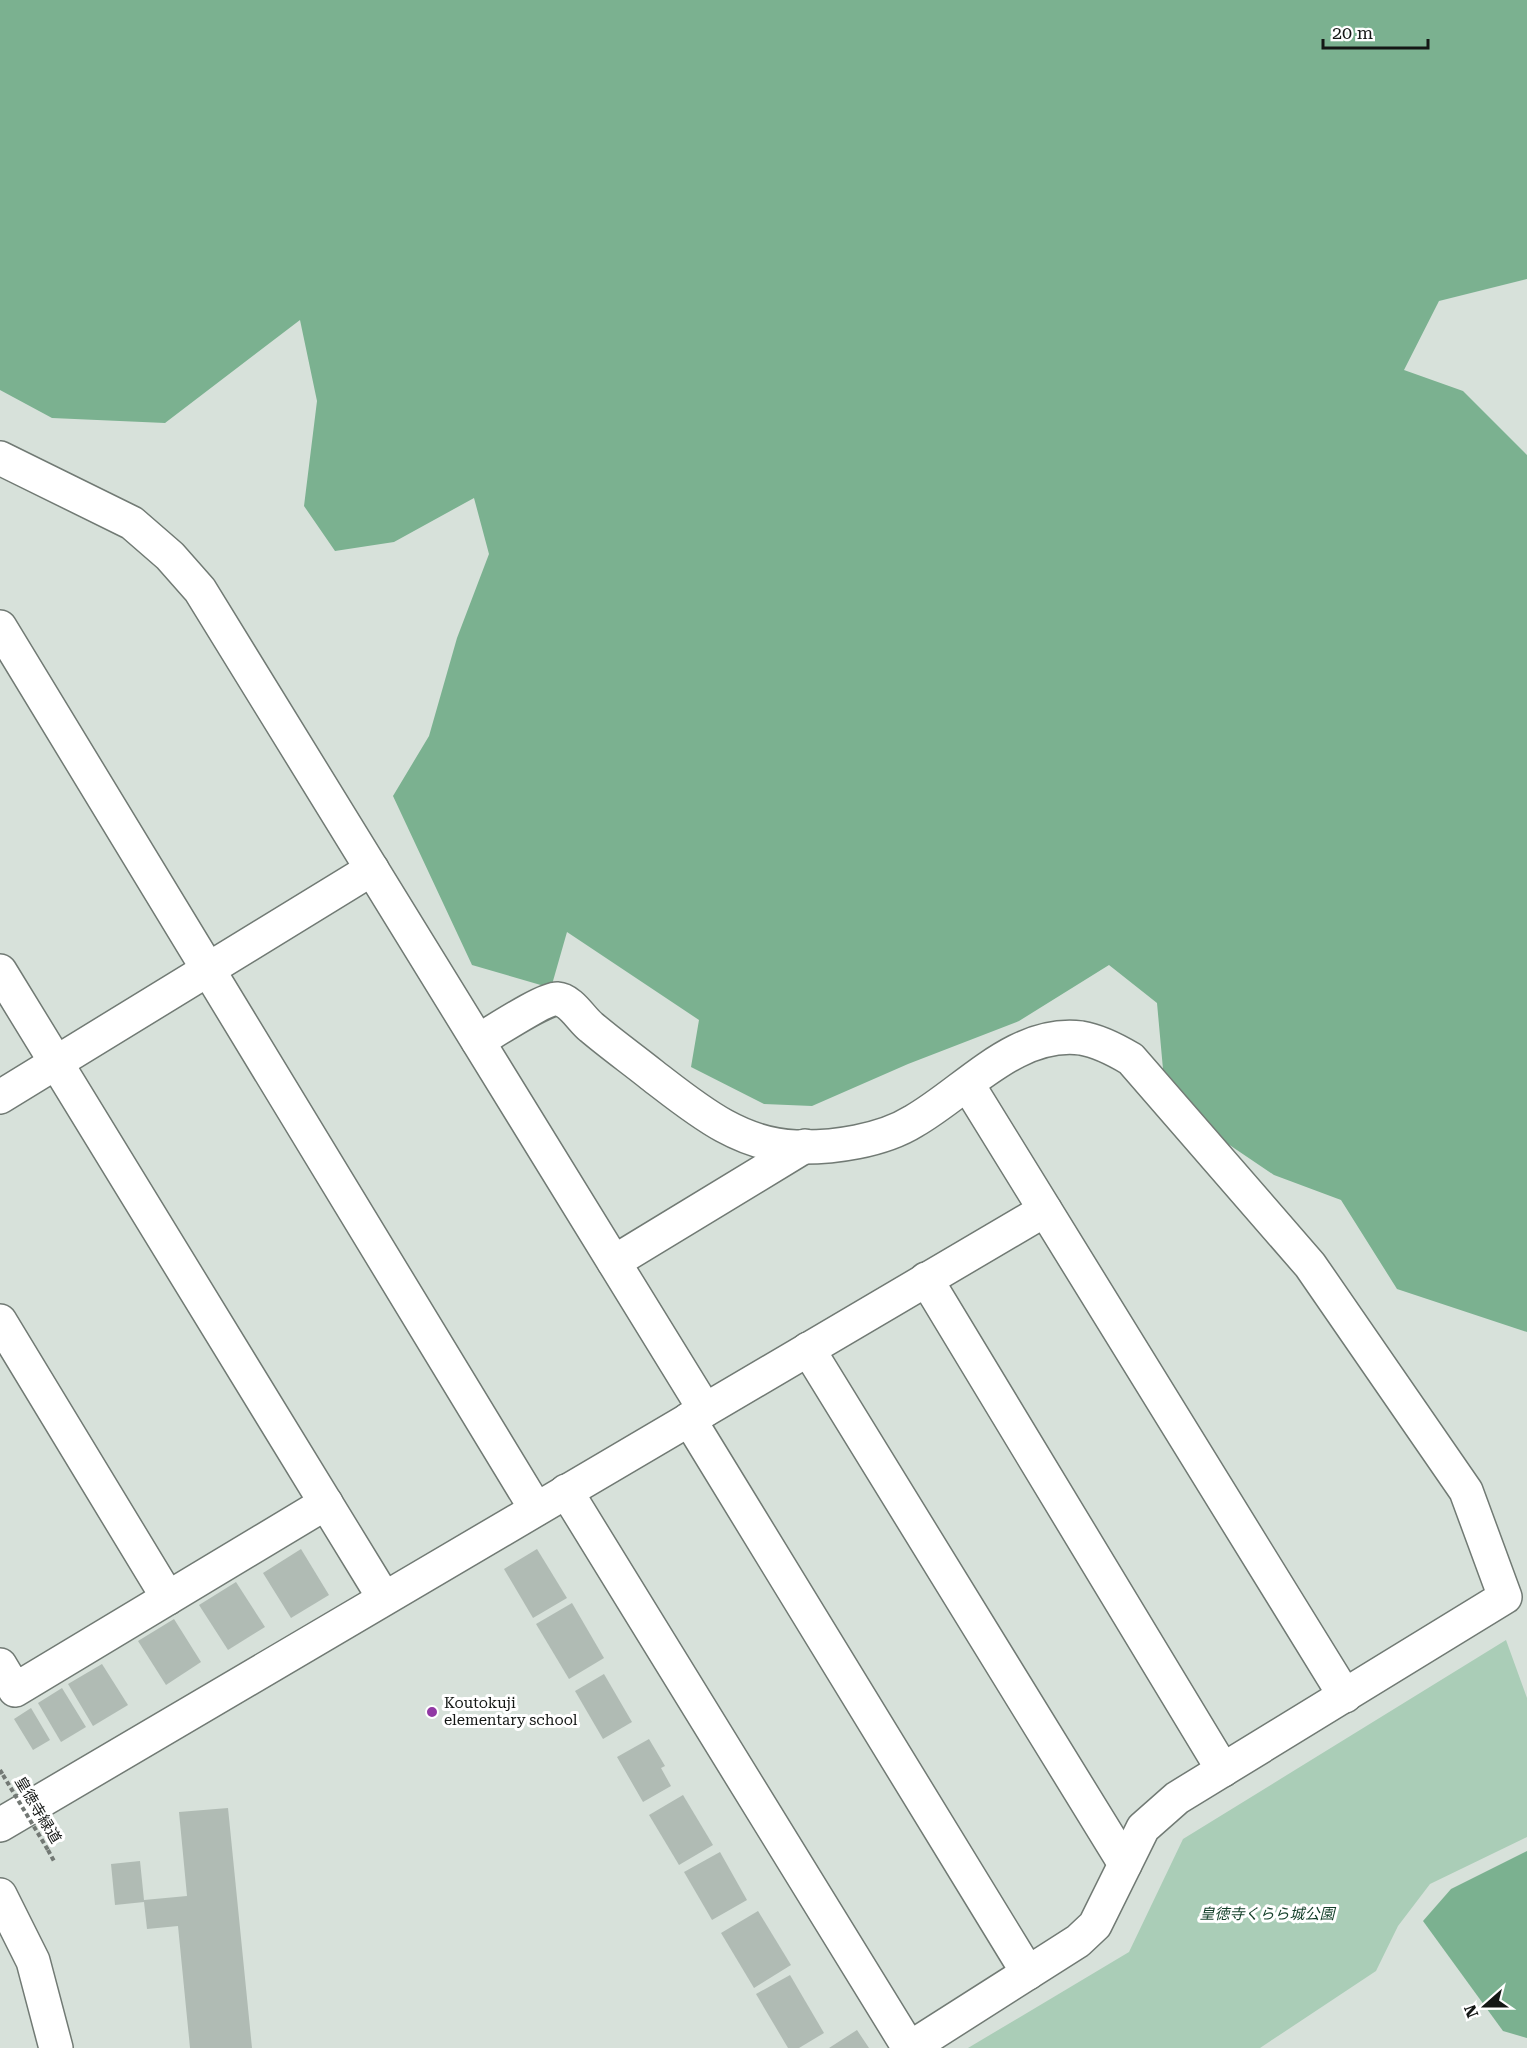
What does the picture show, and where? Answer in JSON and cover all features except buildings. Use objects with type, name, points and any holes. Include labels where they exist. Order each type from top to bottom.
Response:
[{"type":"street","points":[[0,458],[132,523],[170,556],[200,590],[614,1262],[697,1415],[1028,1973]]},
{"type":"street","points":[[0,627],[536,1509]]},
{"type":"street","points":[[0,1097],[372,869]]},
{"type":"street","points":[[0,971],[384,1598]]},
{"type":"street","points":[[478,1041],[544,1003],[556,998],[568,1002],[592,1029],[706,1116],[741,1134],[794,1147],[858,1140],[890,1132],[913,1122],[1012,1054],[1043,1041],[1082,1038],[1107,1046],[1131,1059],[1310,1265],[1466,1491],[1505,1597],[1157,1813],[1143,1828],[1095,1925],[1078,1941],[909,2048],[566,1491]]},
{"type":"street","points":[[968,1085],[1345,1696]]},
{"type":"street","points":[[614,1262],[805,1146]]},
{"type":"street","points":[[0,1825],[1045,1210]]},
{"type":"street","points":[[926,1279],[1223,1770]]},
{"type":"street","points":[[0,1321],[168,1598]]},
{"type":"street","points":[[808,1349],[1125,1864]]},
{"type":"street","points":[[0,1665],[15,1690],[326,1503]]},
{"type":"street","points":[[0,1894],[33,1961],[56,2048]]},
{"type":"path","name":"皇徳寺緑道","points":[[1,1773],[55,1863]]},
{"type":"green space","points":[[0,0],[1527,0],[1527,279],[1439,301],[1404,370],[1463,391],[1527,455],[1527,1332],[1397,1289],[1341,1200],[1274,1175],[1228,1144],[1163,1069],[1157,1003],[1109,965],[1019,1021],[908,1064],[812,1106],[764,1104],[691,1067],[699,1020],[567,932],[551,988],[472,965],[393,796],[429,736],[457,638],[489,554],[474,498],[394,542],[335,551],[304,506],[317,401],[300,320],[165,423],[52,418],[0,390]]},
{"type":"green space","name":"皇徳寺くらら城公園","points":[[1506,1640],[1527,1698],[1527,1837],[1430,1884],[1398,1926],[1376,1971],[1260,2048],[968,2048],[1129,1952],[1183,1839]]},
{"type":"green space","points":[[1527,1851],[1527,2038],[1503,2031],[1423,1921],[1451,1889]]},
{"type":"place","name":"Koutokuji elementary school","points":[[432,1712]]}]
